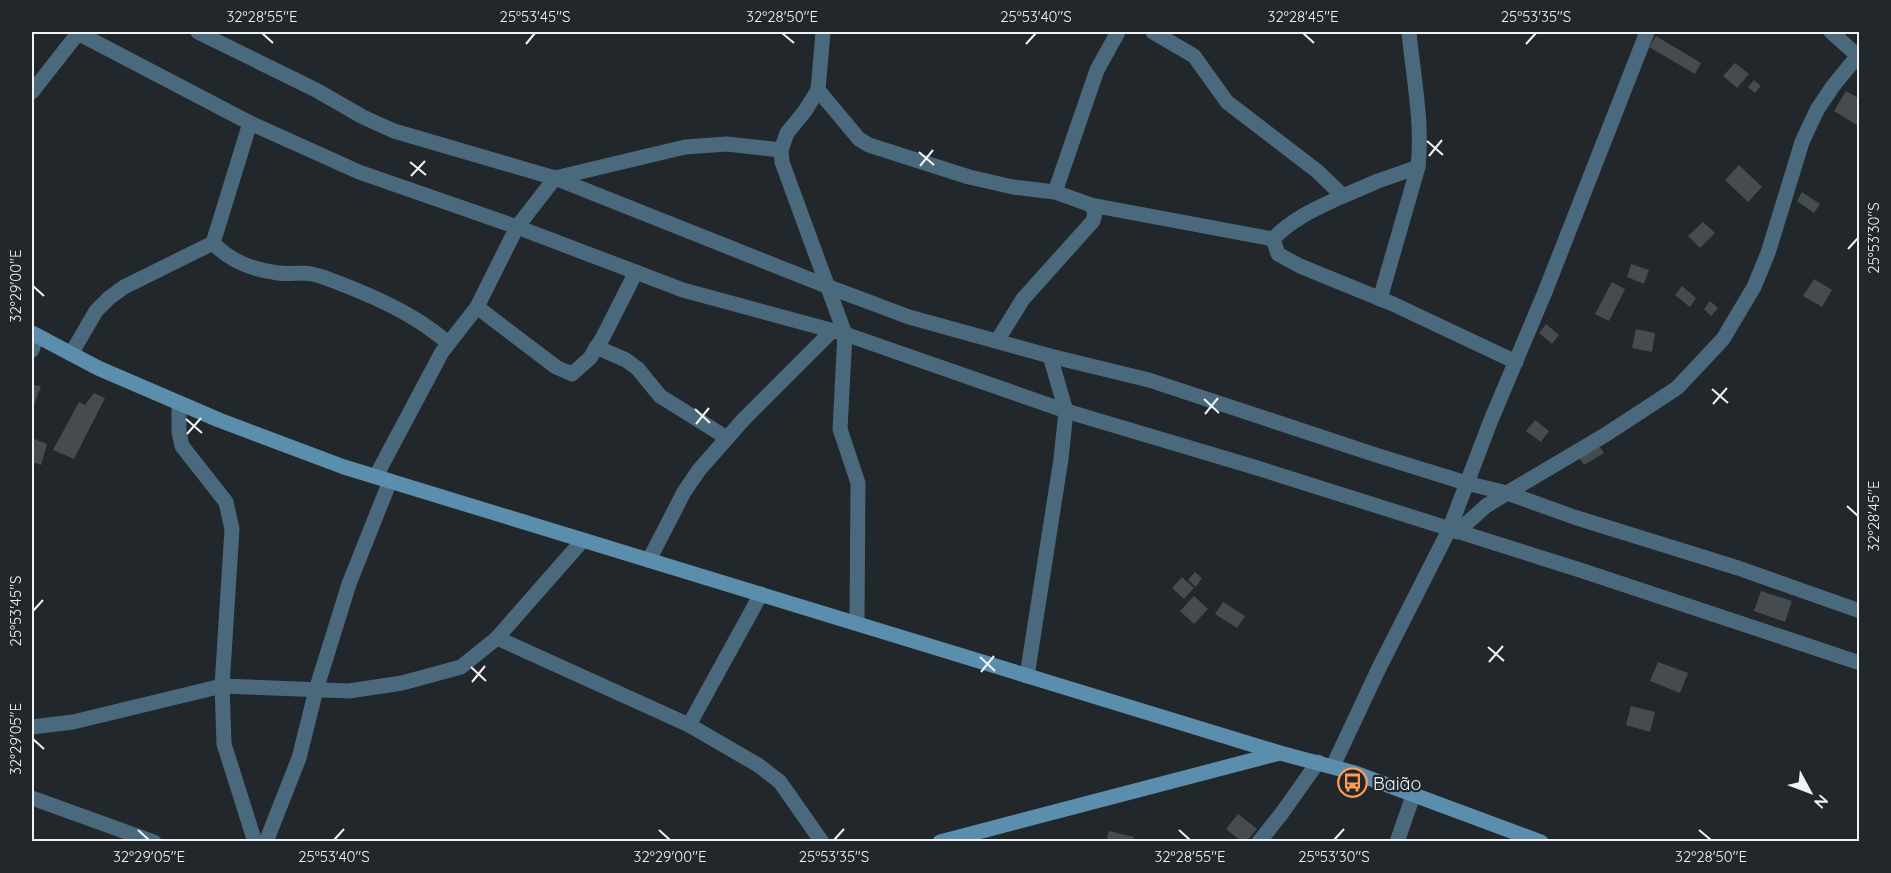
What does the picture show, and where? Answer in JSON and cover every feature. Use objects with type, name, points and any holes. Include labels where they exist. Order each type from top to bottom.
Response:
[{"type":"main road","points":[[33,340],[229,424],[383,479],[1280,753],[1333,766],[1414,793],[1541,842]]},
{"type":"main road","points":[[940,842],[1280,753]]},
{"type":"street","points":[[32,92],[78,32],[250,123],[358,172],[517,227],[683,290],[839,332],[1066,411],[1254,467],[1709,612],[1860,663]]},
{"type":"street","points":[[198,32],[394,131],[555,178],[909,317],[1050,356],[1149,380],[1738,568],[1860,611]]},
{"type":"street","points":[[823,32],[818,90],[787,133],[781,150],[782,162],[829,287],[839,332],[840,429],[858,483],[857,623]]},
{"type":"street","points":[[1055,192],[1096,69],[1118,32]]},
{"type":"street","points":[[1153,32],[1194,56],[1227,102],[1317,171],[1343,196]]},
{"type":"street","points":[[1380,299],[1418,167],[1418,117],[1409,32]]},
{"type":"street","points":[[1333,766],[1379,668],[1453,531],[1466,483],[1578,210],[1647,32]]},
{"type":"street","points":[[1453,531],[1486,506],[1605,435],[1677,388],[1723,339],[1754,287],[1768,253],[1802,142],[1817,110],[1858,54],[1831,32]]},
{"type":"street","points":[[818,90],[859,139],[868,145],[969,177],[1013,188],[1055,192],[1091,205],[1273,239]]},
{"type":"street","points":[[70,354],[96,311],[124,287],[213,243],[250,123]]},
{"type":"street","points":[[267,842],[299,758],[316,690],[383,479],[442,352],[477,307],[517,227],[555,178],[685,147],[727,144],[781,150]]},
{"type":"street","points":[[1273,239],[1303,215],[1378,181],[1418,167]]},
{"type":"street","points":[[997,341],[1023,299],[1094,221],[1095,213],[1091,205]]},
{"type":"street","points":[[1273,239],[1278,254],[1287,259],[1380,299],[1515,362]]},
{"type":"street","points":[[213,243],[230,258],[255,268],[279,273],[306,272],[324,277],[414,318],[449,343]]},
{"type":"street","points":[[477,307],[556,367],[572,374],[590,358],[636,272]]},
{"type":"street","points":[[649,560],[684,492],[699,470],[727,438],[839,332]]},
{"type":"street","points":[[596,347],[626,360],[638,369],[660,396],[727,438]]},
{"type":"street","points":[[1027,676],[1061,459],[1066,411],[1050,356]]},
{"type":"street","points":[[178,403],[182,446],[226,502],[232,529],[222,686],[224,744],[255,842]]},
{"type":"street","points":[[32,727],[73,722],[222,686],[349,691],[402,683],[461,667],[497,638],[583,540]]},
{"type":"street","points":[[689,725],[761,594]]},
{"type":"street","points":[[497,638],[689,725],[758,765],[780,782],[822,842]]},
{"type":"street","points":[[1259,842],[1318,762]]},
{"type":"street","points":[[1396,842],[1414,793]]},
{"type":"street","points":[[32,798],[154,842]]},
{"type":"building","points":[[1656,36],[1701,63],[1695,74],[1649,47]]},
{"type":"building","points":[[1735,63],[1749,74],[1737,88],[1723,76]]},
{"type":"building","points":[[1754,80],[1761,86],[1755,93],[1748,87]]},
{"type":"building","points":[[1846,91],[1860,99],[1860,127],[1834,111]]},
{"type":"building","points":[[1739,165],[1762,187],[1748,202],[1725,180]]},
{"type":"building","points":[[1802,192],[1820,204],[1814,213],[1797,201]]},
{"type":"building","points":[[1703,222],[1715,233],[1700,248],[1688,236]]},
{"type":"building","points":[[1631,264],[1649,270],[1644,284],[1627,277]]},
{"type":"building","points":[[1814,279],[1832,290],[1822,307],[1803,296]]},
{"type":"building","points":[[1612,282],[1625,289],[1609,321],[1595,314]]},
{"type":"building","points":[[1682,286],[1696,298],[1690,307],[1675,295]]},
{"type":"building","points":[[1710,301],[1718,308],[1711,316],[1704,309]]},
{"type":"building","points":[[1546,324],[1559,335],[1552,344],[1539,333]]},
{"type":"building","points":[[1636,329],[1655,333],[1652,352],[1632,348]]},
{"type":"building","points":[[32,385],[41,386],[32,411]]},
{"type":"building","points":[[94,393],[105,398],[74,459],[53,450],[79,402],[85,405]]},
{"type":"building","points":[[1535,420],[1549,431],[1541,442],[1526,431]]},
{"type":"building","points":[[32,438],[47,444],[41,465],[32,462]]},
{"type":"building","points":[[1599,446],[1604,453],[1584,465],[1579,458]]},
{"type":"building","points":[[1195,572],[1202,578],[1196,587],[1188,580]]},
{"type":"building","points":[[1182,577],[1194,588],[1184,599],[1172,588]]},
{"type":"building","points":[[1761,591],[1792,601],[1785,622],[1754,611]]},
{"type":"building","points":[[1194,596],[1208,609],[1194,624],[1180,611]]},
{"type":"building","points":[[1223,602],[1245,616],[1237,628],[1215,614]]},
{"type":"building","points":[[1658,662],[1688,673],[1680,693],[1650,681]]},
{"type":"building","points":[[1631,706],[1655,712],[1650,732],[1626,725]]},
{"type":"building","points":[[1238,814],[1257,829],[1246,842],[1242,842],[1226,829]]},
{"type":"building","points":[[1109,831],[1134,837],[1133,842],[1106,842]]},
{"type":"place","name":"Baião","points":[[1352,783]]}]
